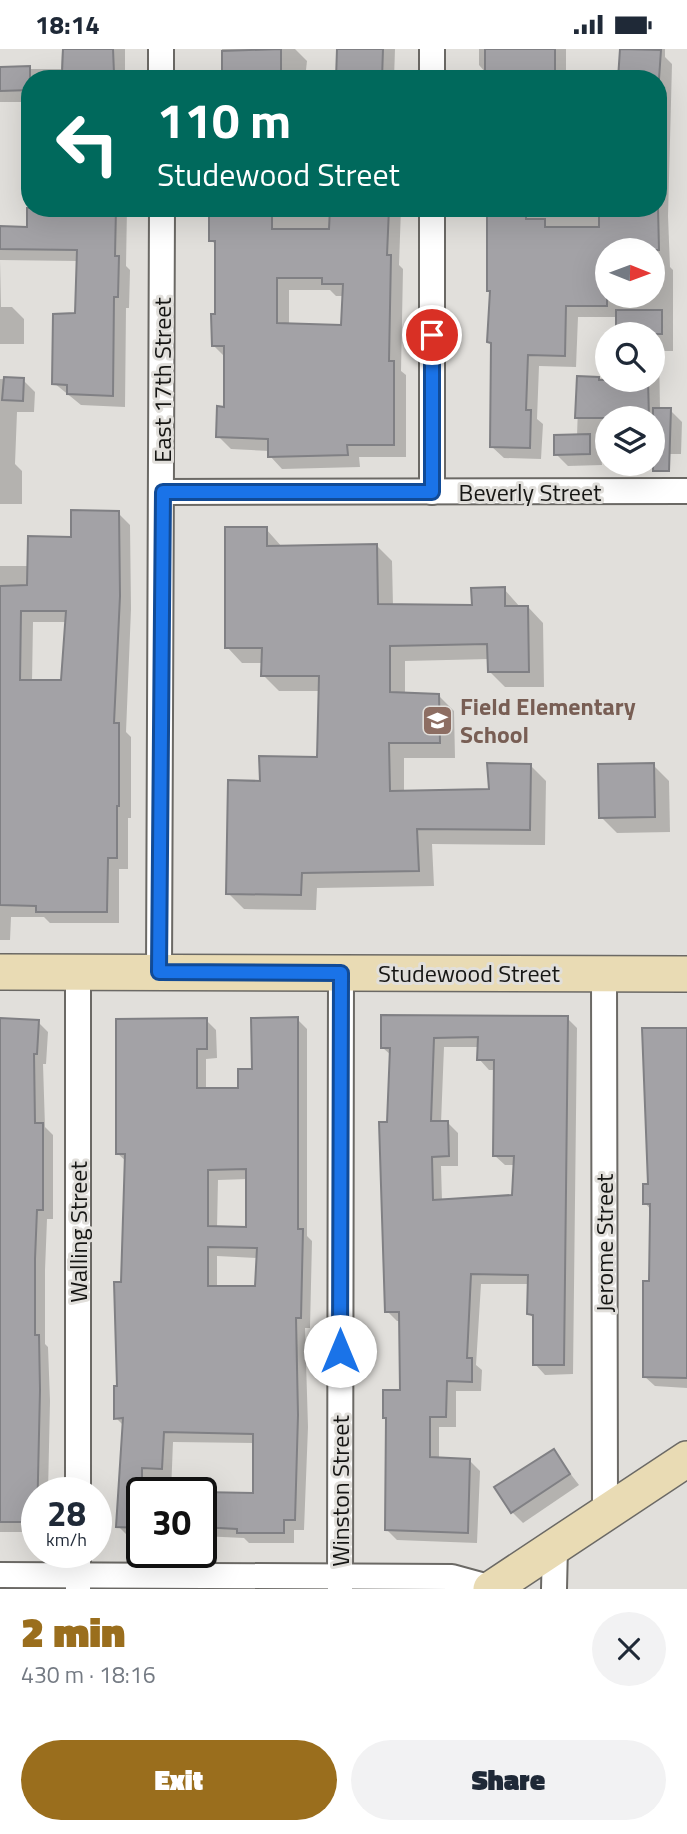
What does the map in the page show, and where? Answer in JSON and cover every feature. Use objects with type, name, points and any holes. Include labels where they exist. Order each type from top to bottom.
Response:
[{"type":"main road","name":"Studewood Street","points":[[0,972],[687,974]]},
{"type":"main road","points":[[493,1589],[687,1459]]},
{"type":"street","points":[[161,49],[161,70]]},
{"type":"street","points":[[432,49],[432,70]]},
{"type":"street","name":"East 17th Street","points":[[159,972],[162,217]]},
{"type":"street","points":[[432,217],[432,492]]},
{"type":"street","name":"Beverly Street","points":[[163,492],[687,491]]},
{"type":"street","name":"Walling Street","points":[[78,972],[78,1477]]},
{"type":"street","name":"Winston Street","points":[[340,1583],[341,973]]},
{"type":"street","name":"Jerome Street","points":[[604,973],[605,1513]]},
{"type":"street","points":[[554,1589],[555,1546]]},
{"type":"street","points":[[0,1575],[78,1572],[340,1583],[452,1577],[493,1589]]},
{"type":"building","points":[[63,49],[113,49],[114,70],[62,70]]},
{"type":"building","points":[[281,49],[281,70],[222,70],[222,51]]},
{"type":"building","points":[[337,49],[383,49],[382,70],[336,70]]},
{"type":"building","points":[[485,49],[555,49],[555,70],[485,70]]},
{"type":"building","points":[[620,49],[661,50],[660,70],[619,70]]},
{"type":"building","points":[[30,66],[30,70],[21,70],[21,90],[0,91],[0,67]]},
{"type":"building","points":[[27,217],[116,217],[115,256],[119,256],[118,297],[114,297],[113,396],[67,394],[67,385],[52,384],[53,314],[75,313],[77,250],[0,249],[0,226],[27,227]]},
{"type":"building","points":[[209,217],[272,217],[272,229],[329,229],[330,217],[389,217],[387,255],[391,255],[389,361],[394,361],[394,445],[347,445],[348,455],[268,457],[268,439],[216,437],[217,406],[224,407],[224,346],[212,346],[215,241],[209,241]],"holes":[[[277,278],[322,278],[322,284],[343,284],[341,325],[277,323]]]},
{"type":"building","points":[[487,217],[545,219],[545,227],[599,227],[599,217],[658,217],[659,238],[595,238],[595,306],[566,306],[565,356],[528,355],[526,410],[531,410],[530,448],[490,447],[491,343],[487,342],[490,291],[487,291]]},
{"type":"building","points":[[616,310],[662,310],[662,322],[616,322]]},
{"type":"building","points":[[577,376],[595,377],[595,392],[648,392],[649,406],[595,406],[595,418],[575,418]]},
{"type":"building","points":[[4,377],[24,378],[23,401],[2,400]]},
{"type":"building","points":[[665,408],[671,408],[669,471],[665,471]]},
{"type":"building","points":[[590,434],[590,454],[554,455],[554,435]]},
{"type":"building","points":[[71,510],[119,511],[120,596],[114,723],[119,723],[119,806],[117,858],[108,858],[107,912],[36,912],[36,906],[0,905],[0,586],[27,585],[28,536],[71,537]],"holes":[[[21,611],[66,611],[61,680],[20,680]]]},
{"type":"building","points":[[225,527],[267,527],[267,546],[377,544],[378,604],[472,605],[471,588],[505,587],[505,606],[528,606],[529,672],[488,672],[487,644],[390,646],[390,692],[439,694],[440,743],[389,743],[390,791],[489,789],[487,763],[531,764],[530,830],[417,829],[419,871],[302,873],[301,895],[226,894],[228,780],[260,781],[259,756],[317,757],[319,676],[261,676],[262,648],[225,648]]},
{"type":"building","points":[[654,763],[655,817],[599,818],[598,764]]},
{"type":"building","points":[[381,1015],[568,1016],[564,1365],[533,1365],[533,1315],[527,1314],[528,1275],[471,1274],[467,1358],[472,1358],[472,1382],[447,1381],[446,1417],[430,1417],[430,1457],[470,1459],[468,1533],[385,1530],[386,1418],[383,1418],[383,1390],[400,1390],[399,1312],[385,1312],[379,1122],[387,1122],[390,1048],[381,1048]],"holes":[[[478,1037],[477,1060],[494,1060],[493,1156],[514,1156],[512,1195],[433,1200],[432,1157],[449,1156],[448,1121],[431,1121],[434,1038]]]},
{"type":"building","points":[[298,1017],[298,1229],[303,1229],[301,1318],[296,1318],[298,1415],[295,1520],[284,1520],[284,1533],[237,1533],[237,1529],[217,1528],[217,1492],[253,1493],[253,1434],[164,1432],[162,1469],[142,1468],[142,1477],[126,1477],[126,1527],[116,1527],[123,1418],[114,1419],[114,1386],[117,1386],[114,1282],[121,1282],[125,1154],[116,1154],[116,1019],[207,1018],[207,1049],[197,1049],[197,1088],[238,1088],[238,1069],[252,1069],[251,1018]],"holes":[[[246,1169],[246,1227],[208,1226],[208,1170]],[[208,1247],[257,1248],[255,1286],[208,1286]]]},
{"type":"building","points":[[0,1018],[39,1020],[37,1054],[34,1054],[35,1123],[43,1123],[43,1210],[37,1210],[35,1259],[35,1335],[39,1335],[40,1390],[38,1477],[21,1477],[21,1522],[0,1522]]},
{"type":"building","points":[[642,1028],[687,1028],[687,1378],[643,1377],[643,1281],[649,1281],[650,1204],[643,1204],[643,1184],[648,1184]]},
{"type":"building","points":[[554,1449],[570,1474],[511,1513],[494,1487]]},
{"type":"place","name":"Field Elementary School","points":[[437,720]]},
{"type":"route","points":[[340,1351],[341,973],[159,972],[163,492],[432,492],[432,335]]}]
